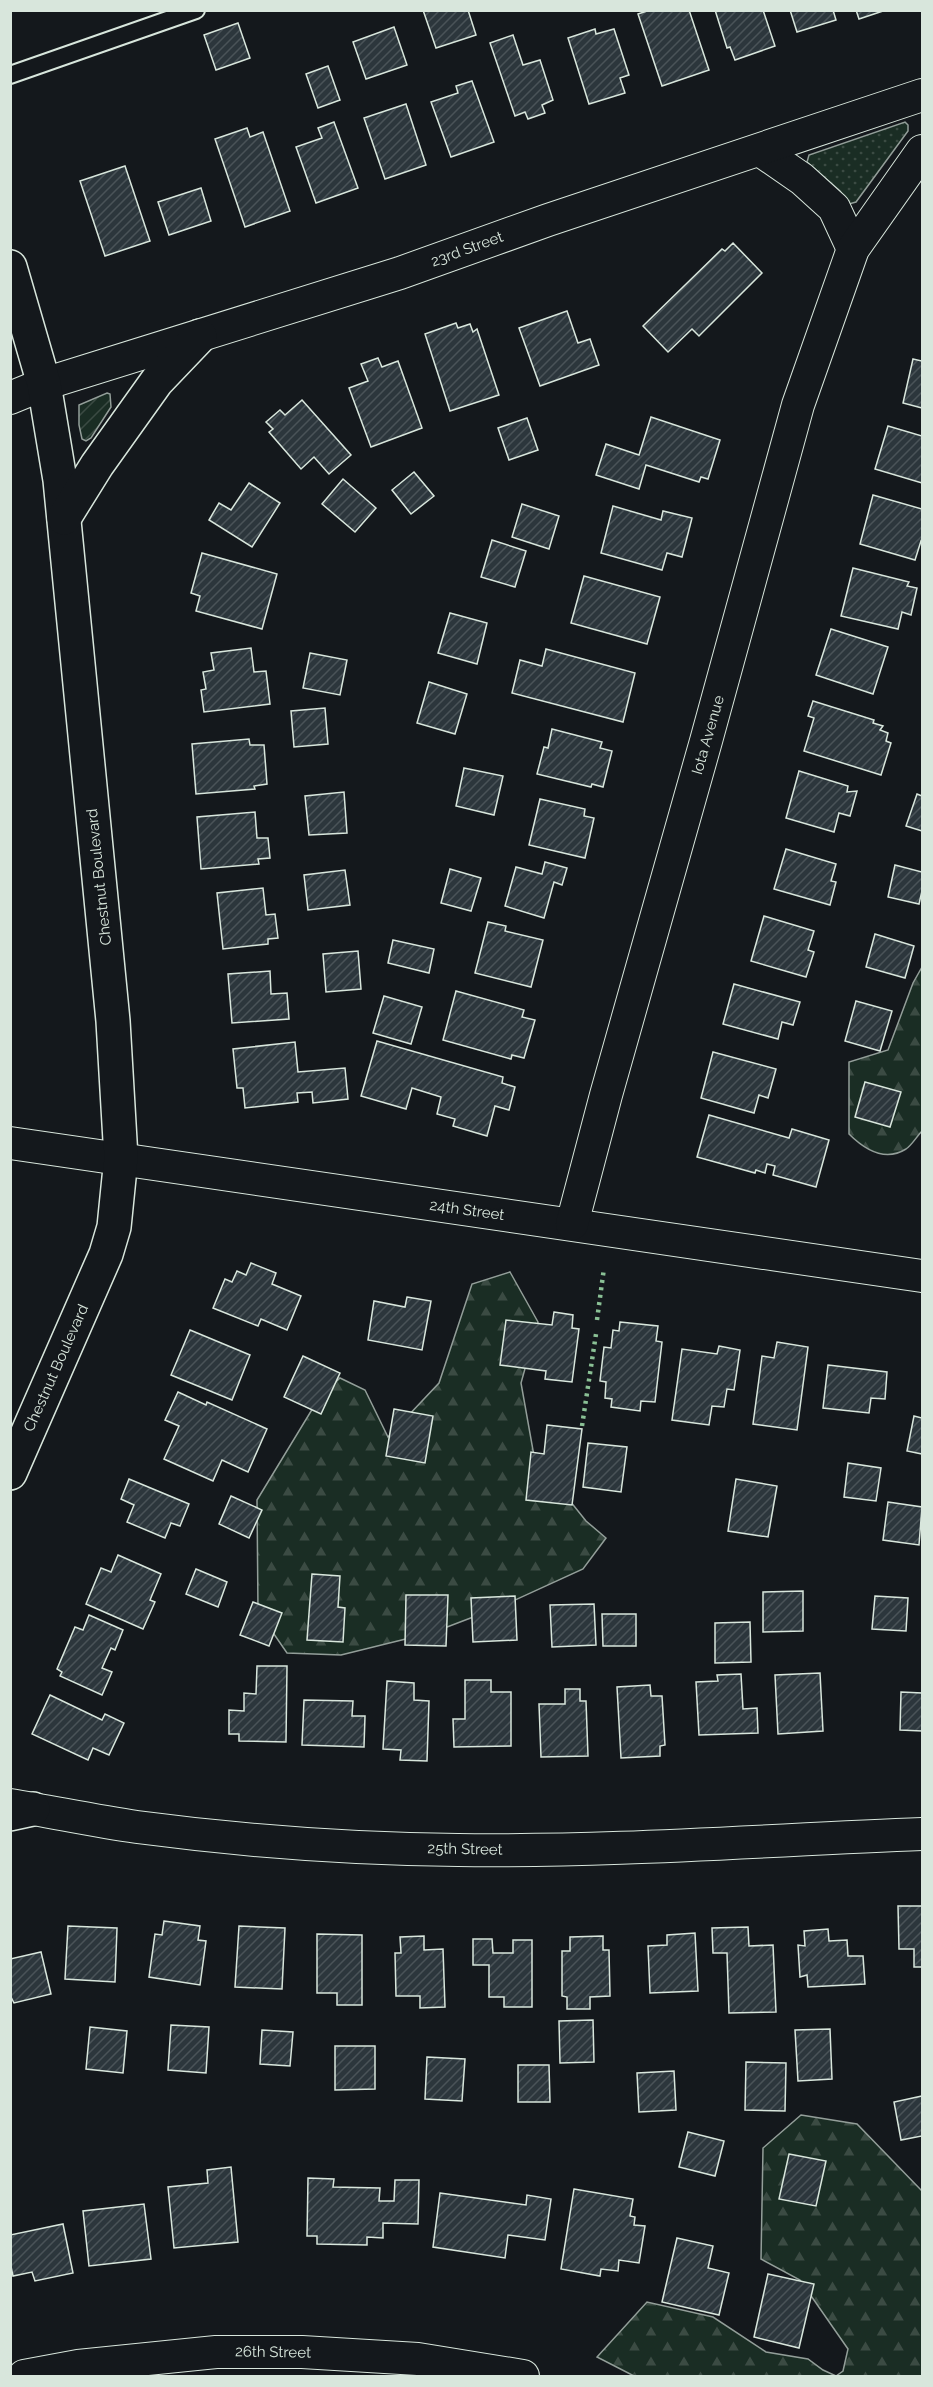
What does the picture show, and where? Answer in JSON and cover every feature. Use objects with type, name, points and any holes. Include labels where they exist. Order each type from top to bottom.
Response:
[{"type":"street","name":"23rd Street","points":[[10,398],[44,384],[400,273],[548,220],[922,95]]},
{"type":"street","points":[[760,150],[802,178],[834,208],[853,249]]},
{"type":"street","name":"Iota Avenue","points":[[572,1224],[798,405],[853,249],[922,151]]},
{"type":"street","name":"Chestnut Boulevard","points":[[10,267],[44,384],[60,480],[113,1021],[121,1158],[114,1227],[106,1254],[10,1473]]},
{"type":"street","points":[[64,518],[157,381],[200,336]]},
{"type":"street","name":"24th Street","points":[[10,1143],[922,1276]]},
{"type":"street","name":"25th Street","points":[[18,1809],[137,1827],[285,1842],[458,1850],[544,1850],[922,1834]]},
{"type":"street","name":"26th Street","points":[[24,2376],[78,2366],[216,2352],[302,2352],[418,2359],[523,2376]]},
{"type":"lane","points":[[10,75],[196,10]]},
{"type":"green space","points":[[905,122],[908,125],[908,131],[856,202],[849,204],[840,191],[807,162],[809,155]]},
{"type":"green space","points":[[107,393],[110,394],[111,407],[91,438],[86,441],[82,439],[79,425],[79,405]]},
{"type":"green space","points":[[922,967],[922,1131],[906,1149],[898,1153],[883,1154],[868,1149],[849,1134],[849,1062],[888,1050],[913,983]]},
{"type":"green space","points":[[510,1272],[538,1322],[521,1383],[534,1456],[586,1521],[606,1538],[583,1569],[502,1606],[434,1632],[341,1655],[287,1653],[258,1611],[257,1500],[319,1398],[340,1378],[365,1390],[388,1437],[439,1383],[472,1284]]},
{"type":"green space","points":[[801,2115],[857,2124],[922,2191],[922,2376],[836,2376],[843,2371],[848,2349],[800,2280],[761,2259],[763,2148]]},
{"type":"green space","points":[[647,2302],[713,2317],[766,2352],[808,2359],[836,2376],[634,2376],[597,2357]]},
{"type":"building","points":[[423,10],[468,10],[476,35],[436,48]]},
{"type":"building","points":[[650,10],[689,10],[709,70],[662,86],[638,14]]},
{"type":"building","points":[[715,10],[763,10],[775,46],[735,60],[730,47],[727,48]]},
{"type":"building","points":[[790,10],[833,10],[836,20],[797,32]]},
{"type":"building","points":[[856,10],[886,10],[859,19]]},
{"type":"building","points":[[238,23],[250,58],[216,70],[204,35]]},
{"type":"building","points":[[394,27],[407,65],[366,79],[353,42]]},
{"type":"building","points":[[595,29],[596,34],[614,29],[629,75],[620,78],[625,93],[589,104],[568,38]]},
{"type":"building","points":[[513,35],[523,65],[540,60],[553,100],[542,105],[545,113],[528,119],[525,112],[515,116],[490,43]]},
{"type":"building","points":[[328,66],[340,100],[318,108],[306,74]]},
{"type":"building","points":[[472,81],[494,142],[451,157],[431,102],[458,93],[456,86]]},
{"type":"building","points":[[406,104],[426,165],[385,179],[364,118]]},
{"type":"building","points":[[334,122],[358,188],[316,203],[296,147],[322,138],[318,128]]},
{"type":"building","points":[[247,128],[250,137],[263,132],[290,211],[245,227],[215,139]]},
{"type":"building","points":[[125,166],[150,241],[105,256],[80,181]]},
{"type":"building","points":[[201,188],[211,221],[169,235],[158,202]]},
{"type":"building","points":[[733,243],[762,273],[699,336],[692,329],[668,352],[643,326],[722,249],[725,251]]},
{"type":"building","points":[[567,311],[578,343],[590,339],[599,365],[540,386],[519,328]]},
{"type":"building","points":[[456,323],[458,328],[470,324],[473,332],[477,329],[499,395],[450,411],[425,334]]},
{"type":"building","points":[[378,358],[382,367],[398,361],[422,428],[371,447],[349,388],[368,381],[361,364]]},
{"type":"building","points":[[913,359],[922,361],[922,408],[903,403]]},
{"type":"building","points":[[302,400],[351,455],[329,474],[314,457],[301,469],[269,432],[273,429],[266,422],[280,410],[285,415]]},
{"type":"building","points":[[651,417],[720,440],[708,479],[701,477],[699,482],[646,465],[639,489],[596,475],[606,444],[639,455]]},
{"type":"building","points":[[527,418],[538,450],[509,460],[498,428]]},
{"type":"building","points":[[888,426],[922,436],[922,483],[875,469]]},
{"type":"building","points":[[414,472],[434,496],[411,514],[392,490]]},
{"type":"building","points":[[343,479],[376,508],[355,532],[322,504]]},
{"type":"building","points":[[249,483],[280,503],[252,547],[209,520],[219,503],[231,510]]},
{"type":"building","points":[[873,495],[922,509],[922,542],[915,560],[860,544]]},
{"type":"building","points":[[522,504],[559,516],[549,549],[512,537]]},
{"type":"building","points":[[613,506],[661,520],[663,511],[692,518],[682,557],[667,553],[662,570],[601,553]]},
{"type":"building","points":[[492,540],[526,551],[515,587],[481,577]]},
{"type":"building","points":[[202,553],[277,574],[262,629],[196,611],[200,596],[191,593]]},
{"type":"building","points":[[853,568],[909,582],[907,586],[917,588],[911,615],[902,612],[898,629],[841,616]]},
{"type":"building","points":[[584,576],[660,597],[647,644],[571,623]]},
{"type":"building","points":[[450,613],[487,623],[477,664],[438,653]]},
{"type":"building","points":[[831,629],[888,647],[873,694],[816,675]]},
{"type":"building","points":[[251,648],[254,672],[266,671],[270,704],[204,712],[201,690],[206,689],[203,672],[214,670],[211,653]]},
{"type":"building","points":[[546,649],[635,673],[623,722],[512,693],[520,660],[542,666]]},
{"type":"building","points":[[310,653],[347,660],[340,695],[303,688]]},
{"type":"building","points":[[429,682],[467,694],[455,734],[417,723]]},
{"type":"building","points":[[813,701],[874,720],[873,723],[883,726],[880,730],[888,733],[886,741],[891,743],[881,775],[804,751],[814,718],[808,716]]},
{"type":"building","points":[[325,708],[328,744],[294,747],[291,711]]},
{"type":"building","points":[[552,729],[602,742],[600,748],[612,751],[603,787],[592,784],[591,787],[537,774],[544,747],[548,748]]},
{"type":"building","points":[[249,739],[250,745],[264,745],[267,784],[254,786],[255,789],[196,794],[192,744]]},
{"type":"building","points":[[464,768],[503,776],[494,815],[456,806]]},
{"type":"building","points":[[799,771],[848,786],[847,792],[857,791],[850,816],[839,813],[834,832],[786,818]]},
{"type":"building","points":[[344,792],[347,833],[309,835],[305,796]]},
{"type":"building","points":[[917,794],[922,796],[922,831],[906,826]]},
{"type":"building","points":[[540,799],[585,809],[584,816],[594,818],[585,858],[529,845]]},
{"type":"building","points":[[255,812],[257,838],[268,838],[270,858],[258,859],[259,864],[201,869],[197,817]]},
{"type":"building","points":[[786,849],[836,864],[831,881],[836,882],[830,905],[774,889]]},
{"type":"building","points":[[545,862],[567,868],[562,885],[554,882],[544,918],[505,906],[516,867],[542,874]]},
{"type":"building","points":[[895,865],[922,872],[919,904],[888,897]]},
{"type":"building","points":[[450,869],[481,878],[471,911],[441,903]]},
{"type":"building","points":[[345,870],[350,905],[308,910],[304,875]]},
{"type":"building","points":[[263,888],[266,915],[275,914],[278,938],[268,939],[268,944],[223,949],[217,893]]},
{"type":"building","points":[[764,916],[814,931],[808,950],[814,952],[806,977],[751,961]]},
{"type":"building","points":[[488,922],[506,926],[505,931],[543,940],[531,987],[475,973]]},
{"type":"building","points":[[875,934],[914,946],[905,978],[866,967]]},
{"type":"building","points":[[393,940],[434,949],[429,973],[388,963]]},
{"type":"building","points":[[358,951],[361,989],[326,992],[323,954]]},
{"type":"building","points":[[270,971],[271,994],[287,993],[289,1019],[232,1023],[228,974]]},
{"type":"building","points":[[734,984],[800,1002],[793,1025],[782,1022],[778,1039],[723,1024]]},
{"type":"building","points":[[456,991],[524,1010],[522,1017],[535,1020],[524,1058],[512,1055],[511,1059],[443,1040]]},
{"type":"building","points":[[384,996],[422,1007],[411,1044],[373,1033]]},
{"type":"building","points":[[856,1001],[892,1011],[880,1051],[845,1041]]},
{"type":"building","points":[[377,1041],[503,1077],[502,1083],[515,1087],[509,1110],[495,1106],[487,1136],[453,1126],[455,1119],[437,1114],[441,1097],[412,1088],[406,1109],[361,1096]]},
{"type":"building","points":[[295,1042],[298,1072],[345,1068],[348,1099],[313,1103],[312,1092],[297,1093],[298,1102],[245,1108],[243,1088],[237,1088],[233,1049]]},
{"type":"building","points":[[713,1052],[776,1069],[768,1098],[759,1095],[754,1113],[701,1098]]},
{"type":"building","points":[[865,1082],[901,1092],[890,1127],[855,1117]]},
{"type":"building","points":[[709,1115],[789,1138],[792,1129],[829,1140],[816,1187],[773,1175],[775,1166],[767,1164],[765,1173],[756,1170],[755,1173],[697,1157]]},
{"type":"building","points":[[251,1263],[276,1273],[272,1284],[301,1296],[287,1330],[261,1319],[258,1326],[213,1308],[225,1279],[232,1282],[237,1271],[246,1275]]},
{"type":"building","points":[[407,1297],[431,1301],[422,1350],[368,1340],[374,1301],[405,1307]]},
{"type":"building","points":[[554,1312],[573,1315],[572,1328],[579,1329],[572,1382],[545,1379],[546,1371],[500,1365],[506,1320],[552,1325]]},
{"type":"building","points":[[620,1322],[658,1326],[656,1341],[662,1342],[655,1402],[641,1401],[640,1411],[611,1407],[612,1399],[605,1398],[606,1382],[600,1381],[604,1347],[611,1348],[613,1330],[619,1331]]},
{"type":"building","points":[[190,1330],[250,1355],[232,1400],[171,1375]]},
{"type":"building","points":[[777,1342],[808,1347],[797,1430],[753,1424],[762,1356],[774,1358]]},
{"type":"building","points":[[719,1346],[740,1350],[734,1390],[727,1389],[724,1407],[712,1406],[709,1425],[672,1420],[682,1349],[717,1354]]},
{"type":"building","points":[[303,1356],[340,1373],[321,1414],[284,1397]]},
{"type":"building","points":[[828,1365],[887,1372],[885,1399],[871,1398],[869,1413],[823,1408]]},
{"type":"building","points":[[178,1392],[206,1405],[207,1402],[267,1429],[248,1472],[222,1460],[213,1481],[164,1459],[179,1426],[165,1420]]},
{"type":"building","points":[[394,1409],[433,1416],[425,1463],[386,1456]]},
{"type":"building","points":[[914,1416],[922,1418],[922,1454],[907,1451]]},
{"type":"building","points":[[547,1425],[582,1429],[572,1505],[526,1500],[531,1452],[544,1454]]},
{"type":"building","points":[[588,1443],[627,1447],[621,1492],[583,1487]]},
{"type":"building","points":[[848,1463],[881,1468],[876,1501],[844,1497]]},
{"type":"building","points":[[129,1479],[189,1504],[180,1526],[171,1523],[165,1538],[127,1522],[134,1505],[121,1499]]},
{"type":"building","points":[[736,1479],[777,1486],[768,1537],[728,1531]]},
{"type":"building","points":[[231,1496],[262,1510],[249,1538],[219,1524]]},
{"type":"building","points":[[888,1502],[922,1507],[919,1545],[883,1540]]},
{"type":"building","points":[[118,1555],[161,1574],[150,1600],[155,1602],[143,1629],[86,1604],[101,1568],[111,1572]]},
{"type":"building","points":[[196,1569],[227,1582],[218,1607],[186,1594]]},
{"type":"building","points":[[312,1574],[340,1576],[338,1607],[345,1608],[343,1642],[307,1640]]},
{"type":"building","points":[[803,1591],[803,1631],[763,1632],[763,1592]]},
{"type":"building","points":[[406,1595],[448,1595],[446,1646],[405,1645]]},
{"type":"building","points":[[515,1596],[517,1640],[473,1642],[471,1598]]},
{"type":"building","points":[[875,1596],[908,1598],[906,1631],[872,1629]]},
{"type":"building","points":[[253,1602],[282,1613],[269,1646],[240,1635]]},
{"type":"building","points":[[594,1604],[596,1645],[552,1647],[550,1605]]},
{"type":"building","points":[[602,1614],[636,1614],[636,1646],[603,1646]]},
{"type":"building","points":[[89,1615],[123,1630],[115,1650],[111,1648],[102,1668],[112,1672],[102,1695],[60,1676],[62,1672],[57,1669],[75,1627],[83,1630]]},
{"type":"building","points":[[750,1622],[751,1662],[715,1663],[715,1623]]},
{"type":"building","points":[[257,1666],[287,1666],[286,1742],[239,1741],[239,1734],[229,1734],[229,1710],[244,1711],[244,1693],[256,1694]]},
{"type":"building","points":[[820,1673],[823,1731],[778,1734],[775,1675]]},
{"type":"building","points":[[741,1674],[743,1709],[757,1708],[758,1733],[699,1735],[696,1682],[718,1681],[717,1675]]},
{"type":"building","points":[[465,1680],[491,1680],[491,1692],[511,1692],[511,1746],[454,1747],[453,1719],[465,1719]]},
{"type":"building","points":[[387,1681],[414,1683],[414,1700],[429,1701],[427,1761],[400,1760],[401,1750],[383,1749]]},
{"type":"building","points":[[650,1685],[651,1696],[662,1696],[665,1745],[660,1746],[660,1756],[621,1758],[617,1687]]},
{"type":"building","points":[[565,1689],[580,1689],[580,1701],[586,1701],[588,1756],[541,1757],[539,1704],[565,1704]]},
{"type":"building","points":[[901,1692],[922,1693],[922,1731],[900,1730]]},
{"type":"building","points":[[50,1695],[102,1720],[105,1714],[124,1723],[109,1755],[93,1748],[88,1760],[32,1734]]},
{"type":"building","points":[[304,1700],[353,1701],[352,1716],[365,1716],[364,1747],[302,1745]]},
{"type":"building","points":[[898,1906],[922,1906],[922,1967],[914,1967],[914,1949],[899,1949]]},
{"type":"building","points":[[164,1921],[200,1926],[198,1940],[206,1941],[200,1985],[149,1977],[155,1934],[162,1935]]},
{"type":"building","points":[[68,1926],[117,1928],[115,1982],[65,1979]]},
{"type":"building","points":[[239,1926],[285,1928],[282,1989],[235,1987]]},
{"type":"building","points":[[748,1927],[749,1946],[773,1945],[776,2012],[729,2013],[727,1953],[713,1953],[712,1928]]},
{"type":"building","points":[[828,1929],[829,1941],[847,1940],[848,1956],[863,1956],[865,1984],[808,1987],[807,1975],[800,1977],[798,1945],[805,1946],[804,1931]]},
{"type":"building","points":[[695,1933],[698,1991],[650,1993],[648,1946],[667,1945],[667,1935]]},
{"type":"building","points":[[317,1934],[362,1935],[362,2005],[337,2005],[337,1993],[317,1993]]},
{"type":"building","points":[[424,1936],[424,1950],[443,1949],[445,2007],[420,2008],[420,1996],[396,1996],[395,1953],[401,1953],[400,1937]]},
{"type":"building","points":[[603,1936],[603,1950],[609,1950],[610,1996],[590,1997],[590,2009],[567,2009],[567,1997],[562,1996],[562,1951],[570,1951],[570,1937]]},
{"type":"building","points":[[473,1939],[492,1939],[493,1953],[513,1953],[513,1940],[532,1940],[532,2007],[504,2007],[504,1997],[489,1997],[489,1965],[473,1965]]},
{"type":"building","points":[[41,1952],[51,1994],[14,2003],[10,1995],[10,1959]]},
{"type":"building","points":[[593,2020],[594,2062],[560,2063],[559,2021]]},
{"type":"building","points":[[171,2025],[209,2027],[206,2073],[168,2070]]},
{"type":"building","points":[[90,2027],[127,2031],[123,2073],[86,2069]]},
{"type":"building","points":[[830,2029],[832,2079],[798,2081],[795,2030]]},
{"type":"building","points":[[262,2030],[293,2032],[290,2066],[260,2064]]},
{"type":"building","points":[[335,2046],[375,2046],[375,2089],[335,2090]]},
{"type":"building","points":[[427,2057],[465,2059],[462,2101],[425,2099]]},
{"type":"building","points":[[746,2062],[786,2063],[785,2111],[745,2110]]},
{"type":"building","points":[[518,2065],[549,2065],[550,2102],[518,2102]]},
{"type":"building","points":[[674,2071],[676,2110],[639,2112],[637,2073]]},
{"type":"building","points":[[922,2096],[922,2136],[901,2140],[894,2102]]},
{"type":"building","points":[[688,2132],[724,2141],[715,2176],[679,2167]]},
{"type":"building","points":[[789,2154],[826,2161],[816,2206],[779,2199]]},
{"type":"building","points":[[231,2167],[238,2242],[174,2248],[168,2187],[208,2183],[207,2170]]},
{"type":"building","points":[[308,2178],[334,2179],[333,2187],[380,2188],[379,2201],[394,2201],[395,2180],[419,2180],[418,2224],[383,2223],[383,2238],[367,2237],[367,2245],[317,2244],[317,2236],[307,2236]]},
{"type":"building","points":[[574,2189],[633,2199],[630,2216],[635,2217],[634,2225],[645,2226],[639,2263],[619,2260],[618,2271],[601,2269],[600,2276],[561,2269]]},
{"type":"building","points":[[440,2193],[526,2205],[527,2195],[551,2199],[545,2240],[508,2235],[505,2258],[433,2247]]},
{"type":"building","points":[[144,2204],[151,2259],[89,2266],[83,2211]]},
{"type":"building","points":[[63,2224],[73,2273],[35,2281],[32,2272],[13,2276],[10,2262],[10,2235]]},
{"type":"building","points":[[677,2238],[713,2246],[708,2268],[729,2273],[719,2315],[662,2302]]},
{"type":"building","points":[[768,2274],[814,2284],[799,2348],[754,2337]]},
{"type":"hedge","points":[[597,1320],[604,1268]]},
{"type":"hedge","points":[[582,1426],[596,1334]]}]
